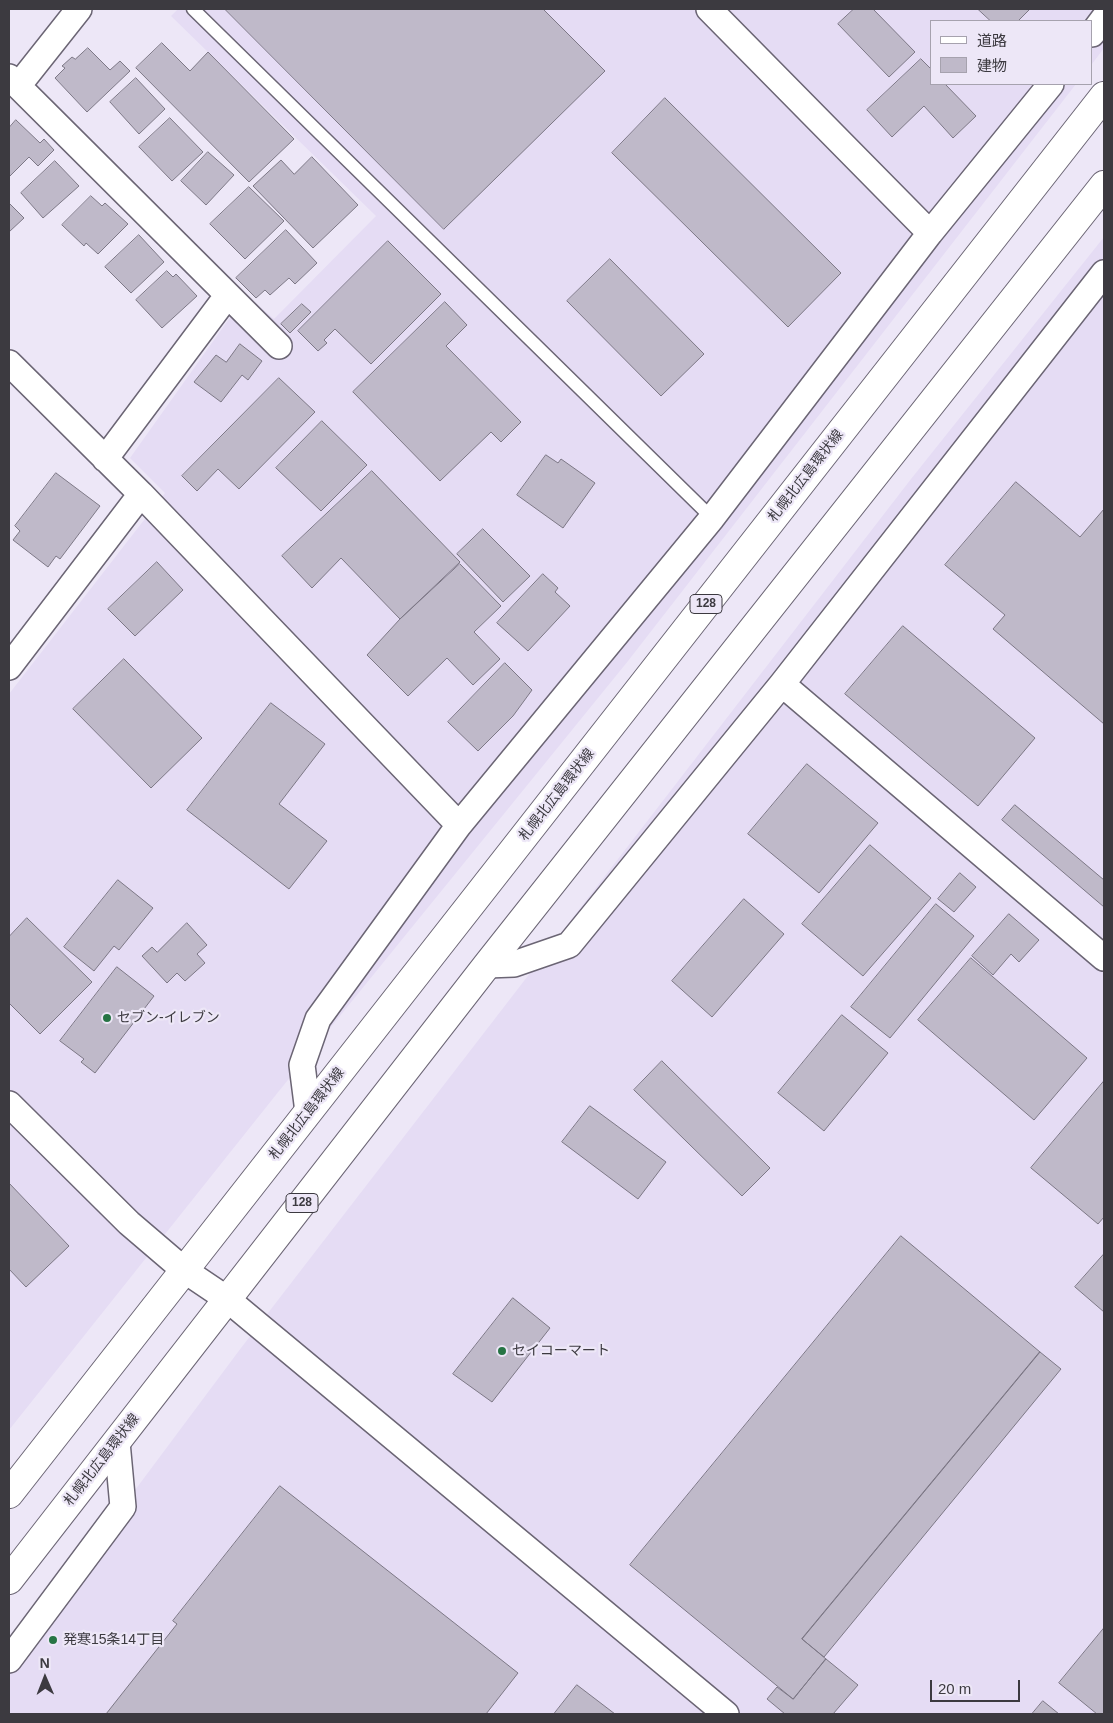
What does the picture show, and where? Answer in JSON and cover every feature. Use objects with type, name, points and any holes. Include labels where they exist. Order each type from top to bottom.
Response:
[{"type":"main road","name":"札幌北広島環状線","points":[[9,1494],[1104,96]]},
{"type":"main road","name":"札幌北広島環状線","points":[[9,1580],[487,965],[1104,185]]},
{"type":"street","points":[[80,9],[13,82],[279,346]]},
{"type":"street","points":[[709,9],[930,233]]},
{"type":"street","points":[[1093,33],[1104,18]]},
{"type":"street","points":[[308,1112],[302,1065],[318,1019],[459,825],[712,518],[930,233],[1050,85]]},
{"type":"street","points":[[487,965],[514,964],[569,945],[782,684],[1104,273]]},
{"type":"street","points":[[105,458],[227,296]]},
{"type":"street","points":[[9,363],[141,494],[459,825]]},
{"type":"street","points":[[9,667],[141,494]]},
{"type":"street","points":[[782,684],[1104,958]]},
{"type":"street","points":[[9,1104],[129,1223],[184,1270],[227,1299],[726,1714]]},
{"type":"street","points":[[9,1660],[123,1507],[117,1442]]},
{"type":"lane","points":[[193,9],[712,518]]},
{"type":"shaded area","points":[[178,9],[1104,9],[1104,48],[1093,63],[1093,20],[930,20],[930,85],[1075,85],[628,661],[279,1091],[9,1430],[9,694],[165,493],[130,458],[246,295],[274,319],[376,216],[171,16]]},
{"type":"shaded area","points":[[1104,237],[1104,1714],[9,1714],[9,1659],[241,1348],[911,479]]},
{"type":"building","points":[[225,9],[543,9],[605,71],[444,229]]},
{"type":"building","points":[[854,9],[873,9],[915,52],[889,77],[838,24]]},
{"type":"building","points":[[978,9],[1030,9],[1019,20],[990,20]]},
{"type":"building","points":[[162,43],[190,71],[208,52],[294,139],[249,182],[136,68]]},
{"type":"building","points":[[88,48],[110,70],[120,61],[130,71],[87,112],[55,78],[65,68],[62,66],[72,57],[75,59]]},
{"type":"building","points":[[921,59],[930,68],[930,85],[946,85],[976,116],[953,138],[924,106],[892,137],[867,110]]},
{"type":"building","points":[[136,78],[165,109],[139,134],[110,102]]},
{"type":"building","points":[[665,98],[841,273],[788,327],[612,153]]},
{"type":"building","points":[[170,118],[203,152],[172,181],[139,147]]},
{"type":"building","points":[[16,120],[40,143],[44,139],[54,150],[38,166],[29,157],[9,177],[9,128]]},
{"type":"building","points":[[208,152],[234,175],[206,205],[181,181]]},
{"type":"building","points":[[312,157],[358,205],[313,248],[253,186],[281,160],[294,174]]},
{"type":"building","points":[[55,161],[79,186],[43,218],[21,193]]},
{"type":"building","points":[[249,187],[284,221],[245,259],[210,224]]},
{"type":"building","points":[[91,196],[102,206],[105,203],[128,224],[98,254],[86,243],[84,246],[62,225]]},
{"type":"building","points":[[9,203],[24,218],[9,232]]},
{"type":"building","points":[[286,230],[317,263],[295,284],[289,278],[270,295],[265,290],[256,298],[236,278]]},
{"type":"building","points":[[139,235],[164,262],[131,293],[105,267]]},
{"type":"building","points":[[388,241],[441,294],[371,364],[335,329],[324,340],[327,343],[318,351],[298,331]]},
{"type":"building","points":[[610,259],[704,354],[661,396],[567,301]]},
{"type":"building","points":[[167,271],[173,277],[176,274],[197,296],[162,328],[136,300]]},
{"type":"building","points":[[445,302],[467,325],[446,346],[521,422],[501,442],[491,432],[440,481],[353,392]]},
{"type":"building","points":[[302,304],[311,312],[290,333],[281,324]]},
{"type":"building","points":[[240,344],[262,361],[248,380],[242,375],[221,402],[194,382],[216,355],[226,362]]},
{"type":"building","points":[[279,378],[315,412],[239,489],[218,469],[197,491],[182,476]]},
{"type":"building","points":[[322,421],[367,465],[321,511],[276,468]]},
{"type":"building","points":[[546,455],[558,463],[561,459],[595,483],[563,528],[517,495]]},
{"type":"building","points":[[372,471],[460,562],[400,619],[341,558],[312,588],[282,556]]},
{"type":"building","points":[[56,473],[100,506],[60,559],[56,556],[48,567],[13,540],[20,531],[15,526]]},
{"type":"building","points":[[1016,482],[1080,537],[1104,509],[1104,724],[993,629],[1005,615],[945,565]]},
{"type":"building","points":[[483,529],[530,576],[503,602],[457,554]]},
{"type":"building","points":[[157,562],[183,590],[135,636],[108,609]]},
{"type":"building","points":[[460,564],[501,606],[474,632],[500,659],[473,685],[447,658],[408,696],[367,655],[400,619]]},
{"type":"building","points":[[543,574],[558,588],[555,592],[570,606],[528,651],[497,623]]},
{"type":"building","points":[[903,626],[1035,738],[978,806],[845,694]]},
{"type":"building","points":[[124,659],[202,738],[151,788],[73,709]]},
{"type":"building","points":[[505,663],[532,690],[513,716],[478,751],[448,722]]},
{"type":"building","points":[[271,703],[325,744],[279,804],[327,841],[289,889],[187,810]]},
{"type":"building","points":[[807,764],[878,823],[819,893],[748,834]]},
{"type":"building","points":[[1015,805],[1104,880],[1104,907],[1002,820]]},
{"type":"building","points":[[870,845],[931,898],[863,976],[802,924]]},
{"type":"building","points":[[960,873],[976,887],[954,912],[938,899]]},
{"type":"building","points":[[118,880],[153,908],[119,950],[114,946],[94,971],[64,947]]},
{"type":"building","points":[[744,899],[784,934],[712,1017],[672,981]]},
{"type":"building","points":[[936,904],[974,936],[890,1038],[851,1007]]},
{"type":"building","points":[[1009,914],[1039,940],[1019,962],[1011,954],[993,975],[972,956]]},
{"type":"building","points":[[27,918],[92,982],[40,1034],[9,1003],[9,937]]},
{"type":"building","points":[[187,923],[207,945],[197,954],[205,963],[185,981],[177,973],[167,983],[142,956],[152,947],[157,952]]},
{"type":"building","points":[[971,958],[1087,1058],[1034,1120],[918,1020]]},
{"type":"building","name":"セブン-イレブン","points":[[117,967],[154,996],[95,1073],[81,1062],[84,1059],[60,1041]]},
{"type":"building","points":[[842,1015],[888,1053],[824,1131],[778,1093]]},
{"type":"building","points":[[662,1061],[770,1168],[742,1196],[634,1090]]},
{"type":"building","points":[[1104,1081],[1104,1217],[1098,1224],[1031,1168]]},
{"type":"building","points":[[590,1106],[666,1162],[638,1199],[562,1142]]},
{"type":"building","points":[[9,1183],[69,1246],[26,1287],[9,1269]]},
{"type":"building","points":[[901,1236],[1040,1352],[802,1639],[826,1659],[793,1699],[630,1565]]},
{"type":"building","points":[[1104,1254],[1104,1312],[1075,1287]]},
{"type":"building","name":"セイコーマート","points":[[513,1298],[550,1328],[492,1402],[453,1374]]},
{"type":"building","points":[[1040,1352],[1061,1369],[824,1657],[802,1639]]},
{"type":"building","points":[[280,1486],[518,1673],[486,1714],[106,1714],[177,1624],[173,1621]]},
{"type":"building","points":[[1104,1628],[1104,1714],[1097,1714],[1059,1683]]},
{"type":"building","points":[[826,1659],[858,1685],[833,1714],[785,1714],[767,1699],[777,1687],[793,1699]]},
{"type":"building","points":[[577,1685],[615,1714],[554,1714]]},
{"type":"building","points":[[1043,1701],[1059,1714],[1032,1714]]},
{"type":"place","name":"セブン-イレブン","points":[[107,1018]]},
{"type":"place","name":"セイコーマート","points":[[502,1351]]},
{"type":"place","name":"発寒15条14丁目","points":[[53,1640]]}]
